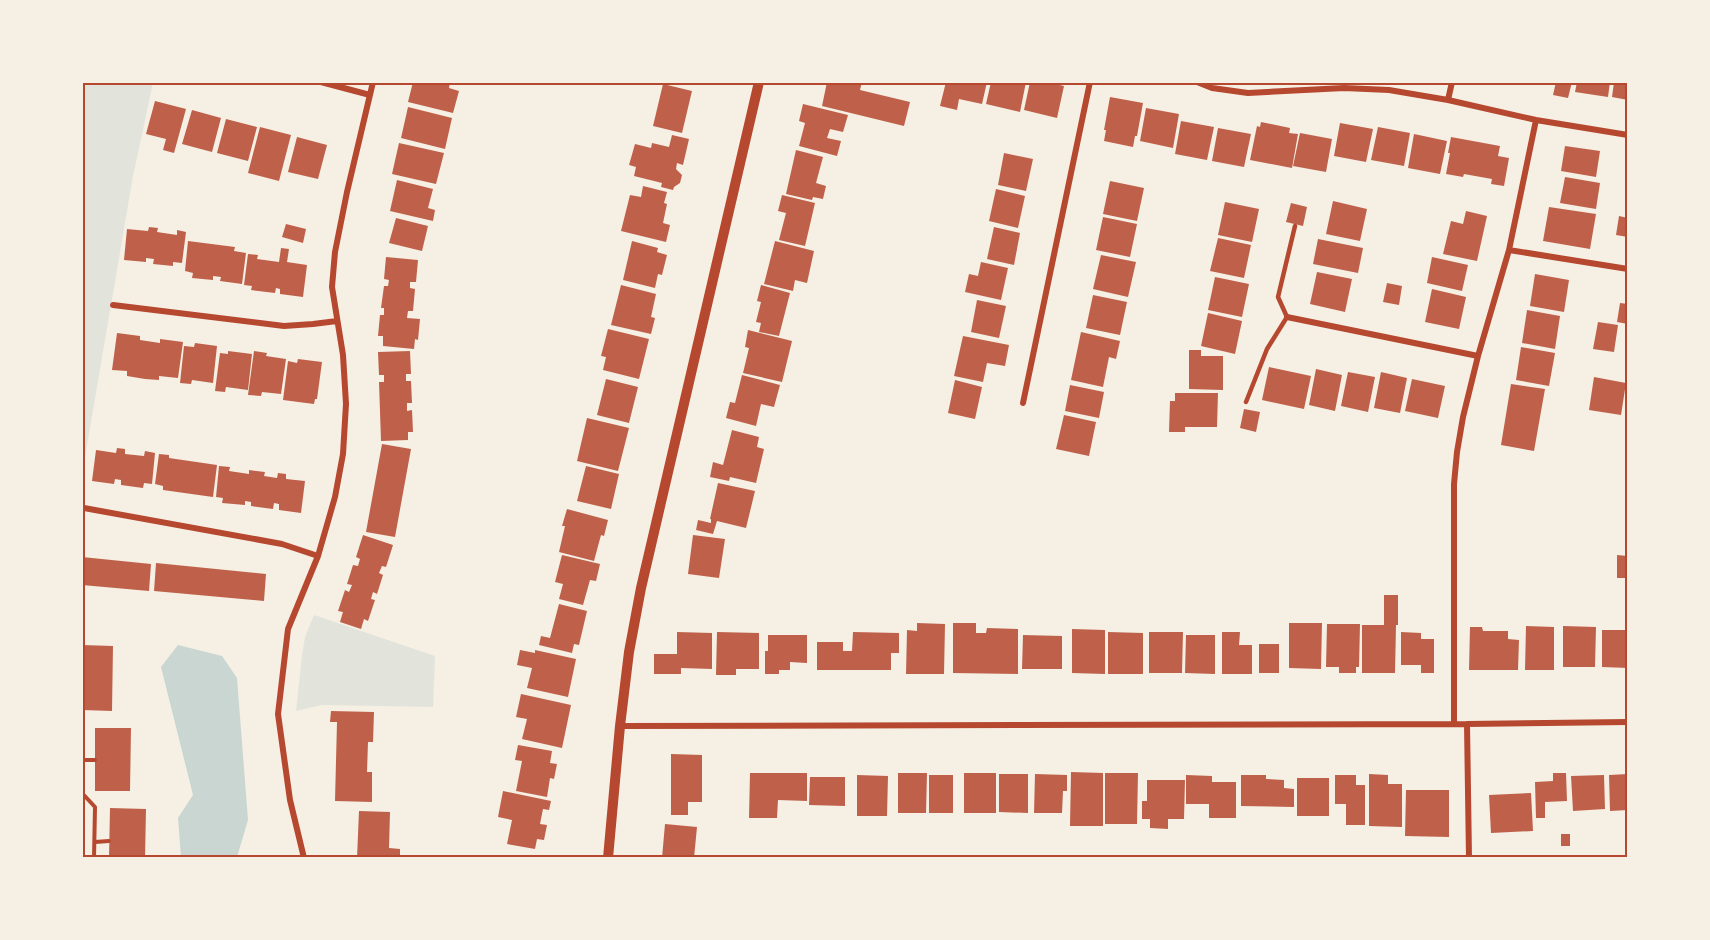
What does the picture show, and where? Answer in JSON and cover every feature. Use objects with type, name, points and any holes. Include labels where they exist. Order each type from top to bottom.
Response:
[{"type":"street","points":[[321,82],[370,95]]},
{"type":"street","points":[[304,858],[290,800],[278,714],[288,629],[318,556],[335,497],[344,454],[346,404],[343,355],[332,287],[335,252],[347,192],[373,82]]},
{"type":"street","points":[[609,858],[620,726],[629,652],[641,588],[759,82]]},
{"type":"street","points":[[1023,403],[1090,82]]},
{"type":"street","points":[[1197,82],[1248,93],[1344,88],[1389,90],[1449,100],[1536,120],[1628,135]]},
{"type":"street","points":[[1449,100],[1452,82]]},
{"type":"street","points":[[1454,724],[1454,484],[1457,452],[1478,356],[1509,250],[1536,120]]},
{"type":"street","points":[[1509,250],[1628,269]]},
{"type":"street","points":[[113,305],[284,326],[337,321]]},
{"type":"street","points":[[1287,317],[1478,356]]},
{"type":"street","points":[[84,508],[282,544],[318,556]]},
{"type":"street","points":[[620,726],[1628,722]]},
{"type":"street","points":[[1467,724],[1469,858]]},
{"type":"lane","points":[[1246,402],[1267,350],[1287,317],[1278,297],[1295,226]]},
{"type":"path","points":[[82,760],[95,759]]},
{"type":"path","points":[[82,793],[95,807],[94,858]]},
{"type":"path","points":[[95,842],[109,841]]},
{"type":"shaded area","points":[[83,83],[153,83],[133,176],[83,469]]},
{"type":"shaded area","points":[[314,615],[435,656],[433,707],[322,705],[296,711],[305,637]]},
{"type":"shaded area","points":[[178,645],[222,656],[237,678],[248,820],[237,857],[181,857],[178,818],[193,795],[161,667]]},
{"type":"building","points":[[413,82],[450,82],[449,88],[459,91],[453,113],[408,102]]},
{"type":"building","points":[[827,82],[862,82],[860,90],[910,102],[904,126],[822,106]]},
{"type":"building","points":[[946,82],[987,82],[982,104],[959,99],[957,110],[940,106]]},
{"type":"building","points":[[991,82],[1026,82],[1020,112],[986,104]]},
{"type":"building","points":[[1030,82],[1055,82],[1055,84],[1064,86],[1057,118],[1024,110]]},
{"type":"building","points":[[1556,82],[1572,82],[1568,98],[1553,95]]},
{"type":"building","points":[[1577,82],[1610,82],[1608,97],[1575,92]]},
{"type":"building","points":[[1614,82],[1628,82],[1628,100],[1612,97]]},
{"type":"building","points":[[663,84],[692,91],[682,133],[653,126]]},
{"type":"building","points":[[1110,97],[1143,103],[1133,147],[1104,141]]},
{"type":"building","points":[[155,101],[186,109],[174,153],[163,150],[166,139],[146,134]]},
{"type":"building","points":[[803,104],[848,115],[843,132],[830,129],[827,138],[841,141],[837,156],[799,146],[805,123],[799,121]]},
{"type":"building","points":[[408,107],[452,118],[445,149],[401,138]]},
{"type":"building","points":[[1146,108],[1179,114],[1173,148],[1140,141]]},
{"type":"building","points":[[192,110],[221,118],[212,152],[182,144]]},
{"type":"building","points":[[226,119],[257,127],[248,161],[217,153]]},
{"type":"building","points":[[1181,121],[1214,127],[1207,160],[1175,154]]},
{"type":"building","points":[[1261,122],[1290,128],[1289,133],[1298,134],[1292,168],[1250,160],[1257,126],[1260,127]]},
{"type":"building","points":[[1340,123],[1373,129],[1366,162],[1334,156]]},
{"type":"building","points":[[260,127],[291,135],[279,181],[248,173]]},
{"type":"building","points":[[1378,127],[1410,133],[1404,166],[1371,160]]},
{"type":"building","points":[[1218,128],[1251,134],[1244,167],[1212,161]]},
{"type":"building","points":[[1300,133],[1332,139],[1326,172],[1293,166]]},
{"type":"building","points":[[1414,134],[1447,141],[1440,174],[1408,168]]},
{"type":"building","points":[[672,135],[689,139],[683,165],[677,163],[676,169],[682,175],[680,183],[673,190],[661,187],[662,183],[634,176],[636,167],[629,165],[635,144],[651,148],[652,143],[669,147]]},
{"type":"building","points":[[297,137],[327,145],[318,179],[288,172]]},
{"type":"building","points":[[1451,137],[1500,146],[1498,156],[1509,158],[1504,186],[1491,184],[1492,179],[1464,174],[1463,177],[1446,174]]},
{"type":"building","points":[[399,143],[444,153],[436,184],[392,174]]},
{"type":"building","points":[[1565,146],[1600,151],[1596,177],[1561,171]]},
{"type":"building","points":[[796,150],[823,157],[816,183],[826,186],[823,199],[813,197],[812,200],[786,194]]},
{"type":"building","points":[[1004,153],[1033,159],[1026,191],[998,185]]},
{"type":"building","points":[[1565,177],[1600,183],[1596,209],[1560,203]]},
{"type":"building","points":[[397,180],[433,189],[428,208],[435,210],[433,221],[390,211]]},
{"type":"building","points":[[1110,181],[1144,188],[1137,221],[1103,214]]},
{"type":"building","points":[[643,186],[667,192],[663,223],[670,225],[666,242],[621,231],[630,195],[641,197]]},
{"type":"building","points":[[996,189],[1025,196],[1018,228],[989,221]]},
{"type":"building","points":[[782,195],[815,203],[805,246],[779,240],[786,213],[778,211]]},
{"type":"building","points":[[1333,201],[1367,209],[1360,241],[1326,234]]},
{"type":"building","points":[[1225,202],[1259,209],[1252,242],[1218,235]]},
{"type":"building","points":[[1291,203],[1307,207],[1303,226],[1286,222]]},
{"type":"building","points":[[1549,207],[1596,214],[1590,249],[1543,241]]},
{"type":"building","points":[[1466,211],[1487,216],[1477,261],[1443,254],[1451,221],[1463,224]]},
{"type":"building","points":[[1619,216],[1628,218],[1628,237],[1616,235]]},
{"type":"building","points":[[1103,217],[1137,224],[1130,257],[1096,250]]},
{"type":"building","points":[[396,218],[428,226],[422,251],[389,243]]},
{"type":"building","points":[[286,224],[306,229],[303,243],[282,237]]},
{"type":"building","points":[[149,227],[158,228],[157,232],[177,235],[177,230],[186,232],[182,263],[173,262],[173,266],[153,264],[154,259],[146,258],[146,262],[124,260],[127,229],[148,231]]},
{"type":"building","points":[[994,227],[1020,233],[1014,265],[987,259]]},
{"type":"building","points":[[1218,238],[1251,245],[1244,278],[1210,271]]},
{"type":"building","points":[[1318,239],[1363,248],[1358,273],[1313,264]]},
{"type":"building","points":[[188,241],[235,247],[234,251],[246,253],[242,284],[220,281],[221,277],[213,276],[213,280],[192,278],[193,273],[185,271]]},
{"type":"building","points":[[632,241],[658,248],[657,252],[667,255],[662,275],[658,274],[655,288],[623,280]]},
{"type":"building","points":[[775,241],[814,251],[807,283],[795,280],[793,291],[764,284]]},
{"type":"building","points":[[281,248],[289,249],[287,262],[307,265],[303,297],[280,294],[280,289],[276,288],[275,293],[251,290],[252,286],[244,285],[248,254],[258,255],[257,259],[279,262]]},
{"type":"building","points":[[1101,255],[1136,262],[1128,297],[1093,289]]},
{"type":"building","points":[[386,257],[418,260],[416,282],[410,282],[410,288],[415,289],[413,311],[408,311],[407,318],[420,319],[418,340],[415,339],[414,349],[383,346],[383,336],[378,336],[380,315],[384,315],[384,308],[381,308],[384,286],[388,286],[389,280],[384,279]]},
{"type":"building","points":[[1432,257],[1468,265],[1462,291],[1427,283]]},
{"type":"building","points":[[981,262],[1008,268],[1001,300],[965,292],[969,274],[978,276]]},
{"type":"building","points":[[1317,272],[1352,279],[1345,312],[1310,304]]},
{"type":"building","points":[[1535,274],[1569,280],[1564,312],[1530,306]]},
{"type":"building","points":[[1215,277],[1249,284],[1242,317],[1208,310]]},
{"type":"building","points":[[1387,283],[1402,286],[1399,305],[1383,302]]},
{"type":"building","points":[[621,285],[656,294],[651,317],[655,318],[651,334],[611,325]]},
{"type":"building","points":[[761,285],[790,293],[779,336],[759,332],[761,323],[756,322],[761,302],[757,301]]},
{"type":"building","points":[[1432,289],[1466,297],[1459,329],[1425,322]]},
{"type":"building","points":[[1093,295],[1127,302],[1120,335],[1086,328]]},
{"type":"building","points":[[977,300],[1006,306],[999,338],[971,332]]},
{"type":"building","points":[[1620,303],[1628,304],[1628,324],[1617,322]]},
{"type":"building","points":[[1527,310],[1560,316],[1555,349],[1522,343]]},
{"type":"building","points":[[1208,313],[1242,321],[1235,354],[1201,346]]},
{"type":"building","points":[[1598,322],[1618,325],[1614,352],[1593,349]]},
{"type":"building","points":[[608,329],[649,339],[639,379],[603,370],[606,357],[601,356]]},
{"type":"building","points":[[748,330],[792,341],[782,382],[743,373],[749,348],[745,347]]},
{"type":"building","points":[[1081,332],[1120,341],[1116,359],[1109,357],[1103,387],[1071,380]]},
{"type":"building","points":[[117,333],[140,336],[140,340],[160,343],[160,339],[183,342],[178,378],[159,376],[159,380],[145,379],[127,376],[127,371],[112,370]]},
{"type":"building","points":[[963,336],[1009,345],[1005,366],[987,363],[983,382],[954,376]]},
{"type":"building","points":[[195,343],[217,346],[213,383],[192,380],[191,384],[180,383],[184,346],[194,347]]},
{"type":"building","points":[[1521,347],[1555,353],[1549,386],[1516,380]]},
{"type":"building","points":[[1189,350],[1201,350],[1201,356],[1223,356],[1223,390],[1189,389]]},
{"type":"building","points":[[228,351],[252,354],[248,390],[226,387],[225,392],[215,391],[220,353],[228,354]]},
{"type":"building","points":[[254,351],[267,353],[266,356],[286,359],[281,394],[262,392],[261,396],[248,395]]},
{"type":"building","points":[[410,351],[411,374],[406,374],[406,381],[411,381],[412,403],[407,403],[407,411],[412,410],[413,432],[408,432],[408,440],[381,441],[379,382],[384,382],[384,375],[379,375],[378,352]]},
{"type":"building","points":[[298,359],[322,362],[317,399],[314,404],[283,400],[288,361],[297,363]]},
{"type":"building","points":[[1269,367],[1311,376],[1304,409],[1262,400]]},
{"type":"building","points":[[1316,369],[1342,375],[1335,411],[1309,405]]},
{"type":"building","points":[[1348,372],[1375,377],[1368,412],[1341,406]]},
{"type":"building","points":[[1381,372],[1407,378],[1400,413],[1374,408]]},
{"type":"building","points":[[742,375],[780,385],[774,407],[761,404],[756,426],[726,418],[730,402],[735,403]]},
{"type":"building","points":[[1594,377],[1626,383],[1621,415],[1589,410]]},
{"type":"building","points":[[606,379],[638,387],[629,423],[597,415]]},
{"type":"building","points":[[1412,379],[1445,386],[1438,418],[1405,411]]},
{"type":"building","points":[[955,380],[982,387],[975,419],[948,413]]},
{"type":"building","points":[[1511,384],[1545,389],[1534,451],[1501,445]]},
{"type":"building","points":[[1070,385],[1104,392],[1099,418],[1065,411]]},
{"type":"building","points":[[1175,393],[1218,393],[1217,427],[1185,427],[1185,432],[1169,432],[1170,401],[1175,401]]},
{"type":"building","points":[[1244,409],[1260,412],[1256,432],[1240,428]]},
{"type":"building","points":[[1064,415],[1096,422],[1089,456],[1056,449]]},
{"type":"building","points":[[587,418],[629,428],[618,471],[577,461]]},
{"type":"building","points":[[732,430],[759,437],[757,447],[764,449],[756,483],[730,477],[729,481],[710,477],[713,462],[723,465]]},
{"type":"building","points":[[382,444],[411,449],[395,537],[366,532]]},
{"type":"building","points":[[117,448],[125,449],[125,454],[144,456],[145,451],[155,453],[152,484],[144,483],[143,488],[121,485],[121,480],[115,479],[114,484],[92,481],[96,450],[116,453]]},
{"type":"building","points":[[159,454],[169,455],[169,458],[217,465],[213,497],[163,490],[163,486],[155,484]]},
{"type":"building","points":[[219,466],[230,467],[229,471],[249,474],[249,470],[265,472],[264,476],[277,478],[278,473],[286,474],[286,479],[305,481],[301,513],[279,510],[279,504],[274,503],[273,509],[251,506],[251,502],[245,501],[245,505],[222,503],[223,498],[216,497]]},
{"type":"building","points":[[586,466],[619,474],[611,509],[577,501]]},
{"type":"building","points":[[718,483],[755,491],[746,528],[717,521],[713,534],[696,530],[698,520],[711,523]]},
{"type":"building","points":[[567,509],[608,520],[594,561],[559,552],[565,526],[562,526]]},
{"type":"building","points":[[363,535],[393,545],[386,567],[382,566],[379,573],[383,575],[377,594],[373,592],[371,599],[375,600],[368,621],[364,619],[361,629],[340,622],[343,612],[338,611],[345,590],[349,592],[352,585],[347,584],[353,565],[358,566],[360,559],[356,557]]},
{"type":"building","points":[[693,535],[725,539],[719,578],[688,574]]},
{"type":"building","points":[[562,555],[600,564],[596,581],[590,580],[583,605],[559,599],[563,584],[555,582]]},
{"type":"building","points":[[1617,555],[1628,556],[1628,578],[1617,578]]},
{"type":"building","points":[[82,557],[151,564],[149,591],[82,585]]},
{"type":"building","points":[[156,563],[266,574],[264,601],[154,591]]},
{"type":"building","points":[[1384,595],[1398,595],[1395,673],[1362,673],[1362,625],[1384,625]]},
{"type":"building","points":[[559,604],[587,611],[579,645],[574,644],[572,653],[539,645],[541,636],[550,638]]},
{"type":"building","points":[[917,623],[945,624],[944,674],[906,674],[907,630],[917,631]]},
{"type":"building","points":[[953,623],[976,623],[976,633],[986,633],[987,628],[1018,629],[1018,674],[953,673]]},
{"type":"building","points":[[1289,623],[1322,623],[1321,669],[1289,668]]},
{"type":"building","points":[[1327,624],[1360,624],[1359,667],[1356,667],[1356,673],[1339,673],[1339,667],[1326,667]]},
{"type":"building","points":[[1526,626],[1554,627],[1554,670],[1525,670]]},
{"type":"building","points":[[1563,626],[1596,627],[1595,667],[1563,667]]},
{"type":"building","points":[[1470,627],[1482,627],[1483,631],[1508,631],[1508,639],[1519,640],[1518,670],[1469,670]]},
{"type":"building","points":[[1072,629],[1105,630],[1105,674],[1072,673]]},
{"type":"building","points":[[1602,630],[1628,630],[1628,668],[1602,667]]},
{"type":"building","points":[[677,632],[712,633],[712,669],[681,668],[681,674],[654,674],[654,654],[677,654]]},
{"type":"building","points":[[717,632],[759,633],[759,669],[736,669],[736,675],[716,675]]},
{"type":"building","points":[[853,632],[899,633],[899,653],[891,653],[891,670],[817,670],[817,642],[843,642],[843,651],[852,651]]},
{"type":"building","points":[[1108,632],[1143,633],[1143,674],[1108,674]]},
{"type":"building","points":[[1149,632],[1183,632],[1182,673],[1149,673]]},
{"type":"building","points":[[1222,632],[1240,632],[1239,645],[1252,645],[1252,674],[1222,674]]},
{"type":"building","points":[[1401,632],[1421,633],[1421,639],[1434,639],[1434,673],[1421,673],[1421,665],[1401,665]]},
{"type":"building","points":[[768,635],[807,635],[807,663],[790,662],[790,670],[779,670],[779,674],[765,674]]},
{"type":"building","points":[[1023,635],[1062,636],[1062,669],[1022,669]]},
{"type":"building","points":[[1186,635],[1215,635],[1215,674],[1185,673]]},
{"type":"building","points":[[1259,644],[1279,644],[1279,673],[1259,673]]},
{"type":"building","points":[[82,645],[113,646],[112,711],[82,710]]},
{"type":"building","points":[[520,650],[535,653],[535,650],[576,659],[568,697],[527,688],[532,668],[517,665]]},
{"type":"building","points":[[521,694],[571,705],[562,748],[522,739],[527,719],[516,717]]},
{"type":"building","points":[[331,711],[374,712],[373,742],[368,742],[367,772],[372,772],[372,802],[335,801],[337,722],[330,722]]},
{"type":"building","points":[[95,728],[131,728],[130,791],[95,791]]},
{"type":"building","points":[[518,745],[552,751],[550,763],[557,764],[554,779],[550,778],[547,797],[516,791],[522,761],[515,760]]},
{"type":"building","points":[[671,754],[702,755],[702,802],[688,802],[688,815],[671,815]]},
{"type":"building","points":[[1071,772],[1103,773],[1103,826],[1070,826]]},
{"type":"building","points":[[750,773],[807,773],[807,801],[778,800],[777,818],[749,818]]},
{"type":"building","points":[[898,773],[927,773],[926,813],[898,813]]},
{"type":"building","points":[[964,773],[996,773],[996,813],[964,813]]},
{"type":"building","points":[[1105,773],[1138,773],[1137,824],[1105,824]]},
{"type":"building","points":[[1553,773],[1566,773],[1567,801],[1545,802],[1545,818],[1536,818],[1535,782],[1553,781]]},
{"type":"building","points":[[999,774],[1028,774],[1028,813],[999,812]]},
{"type":"building","points":[[1035,774],[1067,775],[1067,791],[1063,791],[1062,813],[1034,813]]},
{"type":"building","points":[[1369,774],[1388,775],[1388,784],[1402,784],[1402,827],[1369,826]]},
{"type":"building","points":[[1628,774],[1628,810],[1610,811],[1609,775]]},
{"type":"building","points":[[857,775],[888,776],[887,816],[857,816]]},
{"type":"building","points":[[929,775],[953,775],[953,813],[929,813]]},
{"type":"building","points":[[1186,775],[1212,776],[1212,782],[1236,782],[1236,818],[1209,818],[1209,804],[1186,804]]},
{"type":"building","points":[[1241,775],[1266,775],[1266,779],[1284,780],[1284,788],[1294,789],[1294,807],[1241,806]]},
{"type":"building","points":[[1335,775],[1356,775],[1356,785],[1365,785],[1365,825],[1346,825],[1346,804],[1335,804]]},
{"type":"building","points":[[1604,775],[1605,809],[1573,811],[1571,776]]},
{"type":"building","points":[[810,777],[845,777],[845,806],[809,805]]},
{"type":"building","points":[[1297,778],[1329,778],[1329,816],[1297,816]]},
{"type":"building","points":[[1147,780],[1185,780],[1184,819],[1168,819],[1168,829],[1150,828],[1150,819],[1142,819],[1142,801],[1147,801]]},
{"type":"building","points":[[1406,790],[1449,790],[1449,837],[1405,836]]},
{"type":"building","points":[[503,791],[551,801],[549,810],[543,809],[540,824],[547,825],[544,840],[537,839],[535,849],[507,844],[512,820],[498,817]]},
{"type":"building","points":[[1531,793],[1533,831],[1491,833],[1489,795]]},
{"type":"building","points":[[110,808],[146,809],[145,858],[109,858]]},
{"type":"building","points":[[359,811],[390,812],[389,848],[400,849],[400,858],[357,858]]},
{"type":"building","points":[[665,824],[697,827],[694,858],[662,858]]},
{"type":"building","points":[[1561,834],[1570,834],[1570,846],[1561,846]]}]
